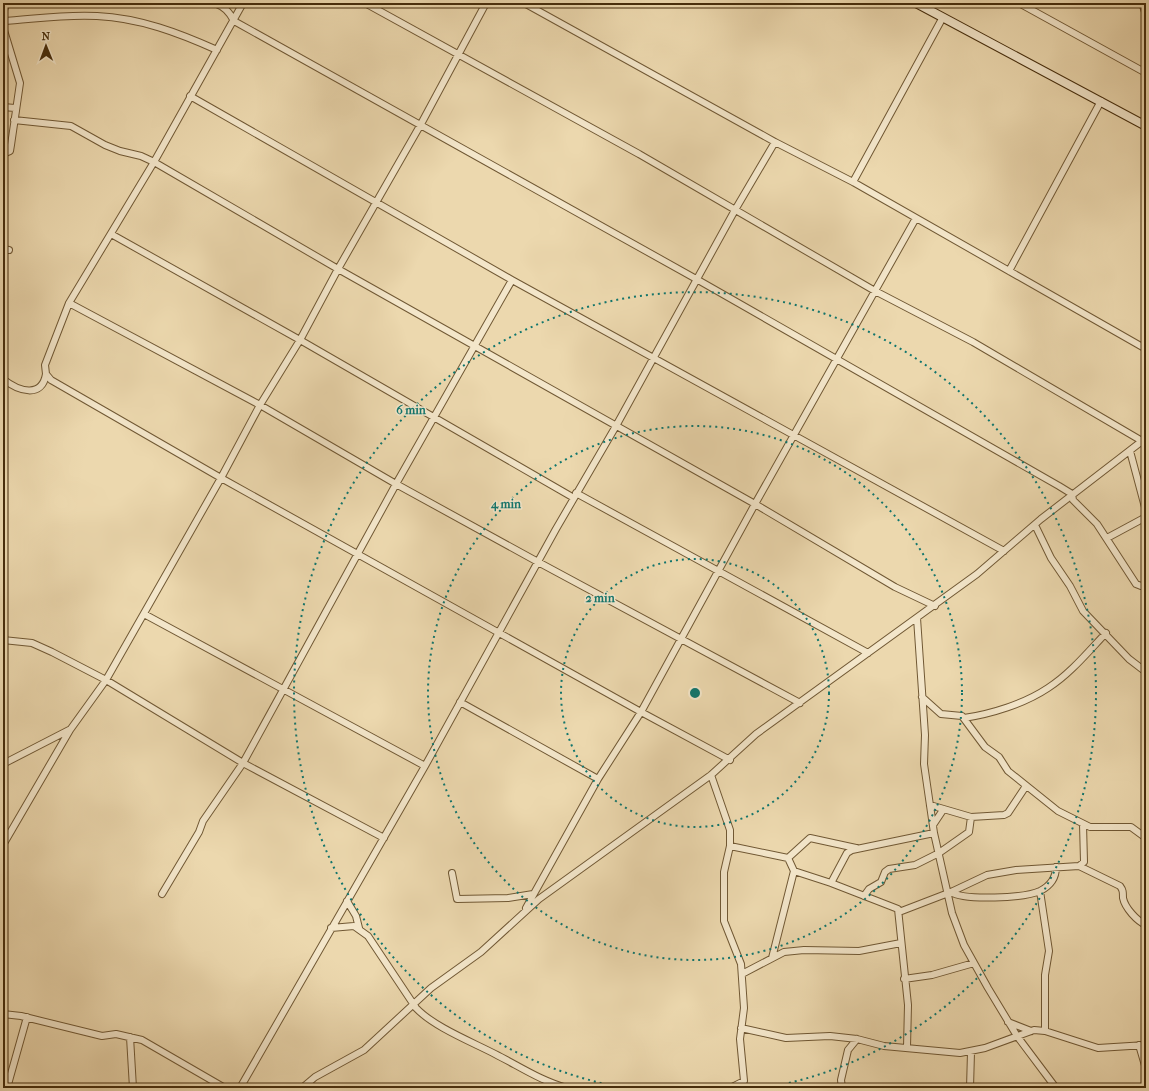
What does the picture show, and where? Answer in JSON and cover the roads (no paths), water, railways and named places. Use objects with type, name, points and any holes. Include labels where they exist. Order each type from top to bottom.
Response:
[{"type":"main road","points":[[916,3],[1146,126]]},
{"type":"street","points":[[3,14],[6,3]]},
{"type":"street","points":[[214,3],[224,7],[234,20],[698,280],[1072,494]]},
{"type":"street","points":[[3,379],[17,389],[36,389],[42,387],[45,383],[45,365],[69,304],[154,162],[243,3]]},
{"type":"street","points":[[302,1088],[315,1077],[364,1050],[434,985],[481,952],[525,910],[539,899],[711,775],[730,760],[756,734],[935,606],[977,574],[1072,494],[1144,439],[973,342],[875,291],[640,154],[365,3]]},
{"type":"street","points":[[3,845],[70,730],[106,680],[144,614],[221,478],[260,405],[300,340],[338,269],[421,124],[486,3]]},
{"type":"street","points":[[524,3],[775,142],[853,182],[1146,349]]},
{"type":"street","points":[[1019,3],[1146,73]]},
{"type":"street","points":[[1142,3],[1146,15]]},
{"type":"street","points":[[3,21],[98,16],[133,20],[181,34],[217,50]]},
{"type":"street","points":[[853,182],[943,18]]},
{"type":"street","points":[[3,27],[12,61],[19,76],[20,83],[15,108],[10,151],[3,154]]},
{"type":"street","points":[[190,96],[512,280],[1004,550]]},
{"type":"street","points":[[1009,271],[1101,101]]},
{"type":"street","points":[[3,107],[15,108]]},
{"type":"street","points":[[14,120],[71,126],[112,148],[141,156],[154,162],[338,269],[755,504],[895,587],[935,606]]},
{"type":"street","points":[[240,1088],[425,766],[575,496],[616,426],[653,357],[698,280],[735,210],[775,142]]},
{"type":"street","points":[[525,910],[598,779],[641,712],[755,504],[916,218]]},
{"type":"street","points":[[111,234],[300,340],[434,418],[575,496],[868,653]]},
{"type":"street","points":[[162,894],[199,832],[203,820],[242,762],[396,484],[512,280]]},
{"type":"street","points":[[69,304],[260,405],[396,484],[681,640],[800,703]]},
{"type":"street","points":[[46,374],[51,380],[221,478],[730,760]]},
{"type":"street","points":[[1130,451],[1146,511]]},
{"type":"street","points":[[1072,494],[1073,500],[1097,524],[1107,538],[1136,584],[1141,586],[1146,585]]},
{"type":"street","points":[[1107,538],[1146,517]]},
{"type":"street","points":[[1035,524],[1051,558],[1070,586],[1083,611],[1106,633],[1129,659],[1146,672]]},
{"type":"street","points":[[144,614],[425,766]]},
{"type":"street","points":[[917,618],[925,735],[924,764],[934,833],[964,945],[1017,1036],[1056,1088]]},
{"type":"street","points":[[964,718],[997,711],[1047,689],[1072,668],[1106,633]]},
{"type":"street","points":[[3,640],[41,646],[106,680],[242,762],[384,838]]},
{"type":"street","points":[[922,697],[941,714],[958,714],[964,718],[985,746],[999,757],[1008,771],[1058,811],[1083,824],[1090,826],[1131,827],[1146,837]]},
{"type":"street","points":[[460,702],[598,779]]},
{"type":"street","points":[[3,764],[70,730]]},
{"type":"street","points":[[711,775],[730,828],[730,846],[724,872],[724,921],[740,956],[742,974],[744,1008],[740,1050],[744,1081],[730,1088]]},
{"type":"street","points":[[930,805],[971,817],[987,817],[1006,814],[1026,786]]},
{"type":"street","points":[[933,825],[943,810]]},
{"type":"street","points":[[864,896],[871,888],[881,882],[885,872],[889,869],[915,865],[939,854],[969,832],[971,817]]},
{"type":"street","points":[[1079,866],[1084,862],[1083,824]]},
{"type":"street","points":[[831,882],[847,853],[856,848],[934,833]]},
{"type":"street","points":[[788,858],[810,838],[856,848]]},
{"type":"street","points":[[730,846],[788,858]]},
{"type":"street","points":[[772,958],[794,871],[788,858]]},
{"type":"street","points":[[899,912],[949,893],[975,879],[993,873],[1079,866],[1120,886],[1123,890],[1124,900],[1133,914],[1146,925]]},
{"type":"street","points":[[949,893],[975,897],[1023,895],[1040,891],[1054,880],[1056,867]]},
{"type":"street","points":[[794,871],[831,882],[896,908],[899,912],[904,979],[908,1005],[908,1047]]},
{"type":"street","points":[[452,873],[457,899],[508,898],[533,894]]},
{"type":"street","points":[[1040,891],[1049,951],[1045,975],[1045,1031]]},
{"type":"street","points":[[347,901],[356,916],[359,928]]},
{"type":"street","points":[[331,928],[350,926],[359,928],[373,941],[419,1011],[446,1029],[546,1082],[567,1088]]},
{"type":"street","points":[[742,974],[779,954],[793,951],[859,951],[901,943]]},
{"type":"street","points":[[904,979],[932,975],[974,963]]},
{"type":"street","points":[[3,1014],[27,1017],[102,1036],[116,1034],[142,1040],[225,1088]]},
{"type":"street","points":[[7,1088],[27,1017]]},
{"type":"street","points":[[1008,1022],[1031,1031]]},
{"type":"street","points":[[741,1028],[786,1038],[820,1036],[857,1039],[884,1046],[951,1052],[971,1052],[1031,1031],[1045,1031],[1092,1048],[1114,1048],[1146,1044]]},
{"type":"street","points":[[130,1037],[133,1088]]},
{"type":"street","points":[[842,1088],[841,1080],[846,1064],[848,1050],[857,1039]]},
{"type":"street","points":[[1139,1045],[1146,1069]]},
{"type":"street","points":[[970,1088],[971,1052]]}]
